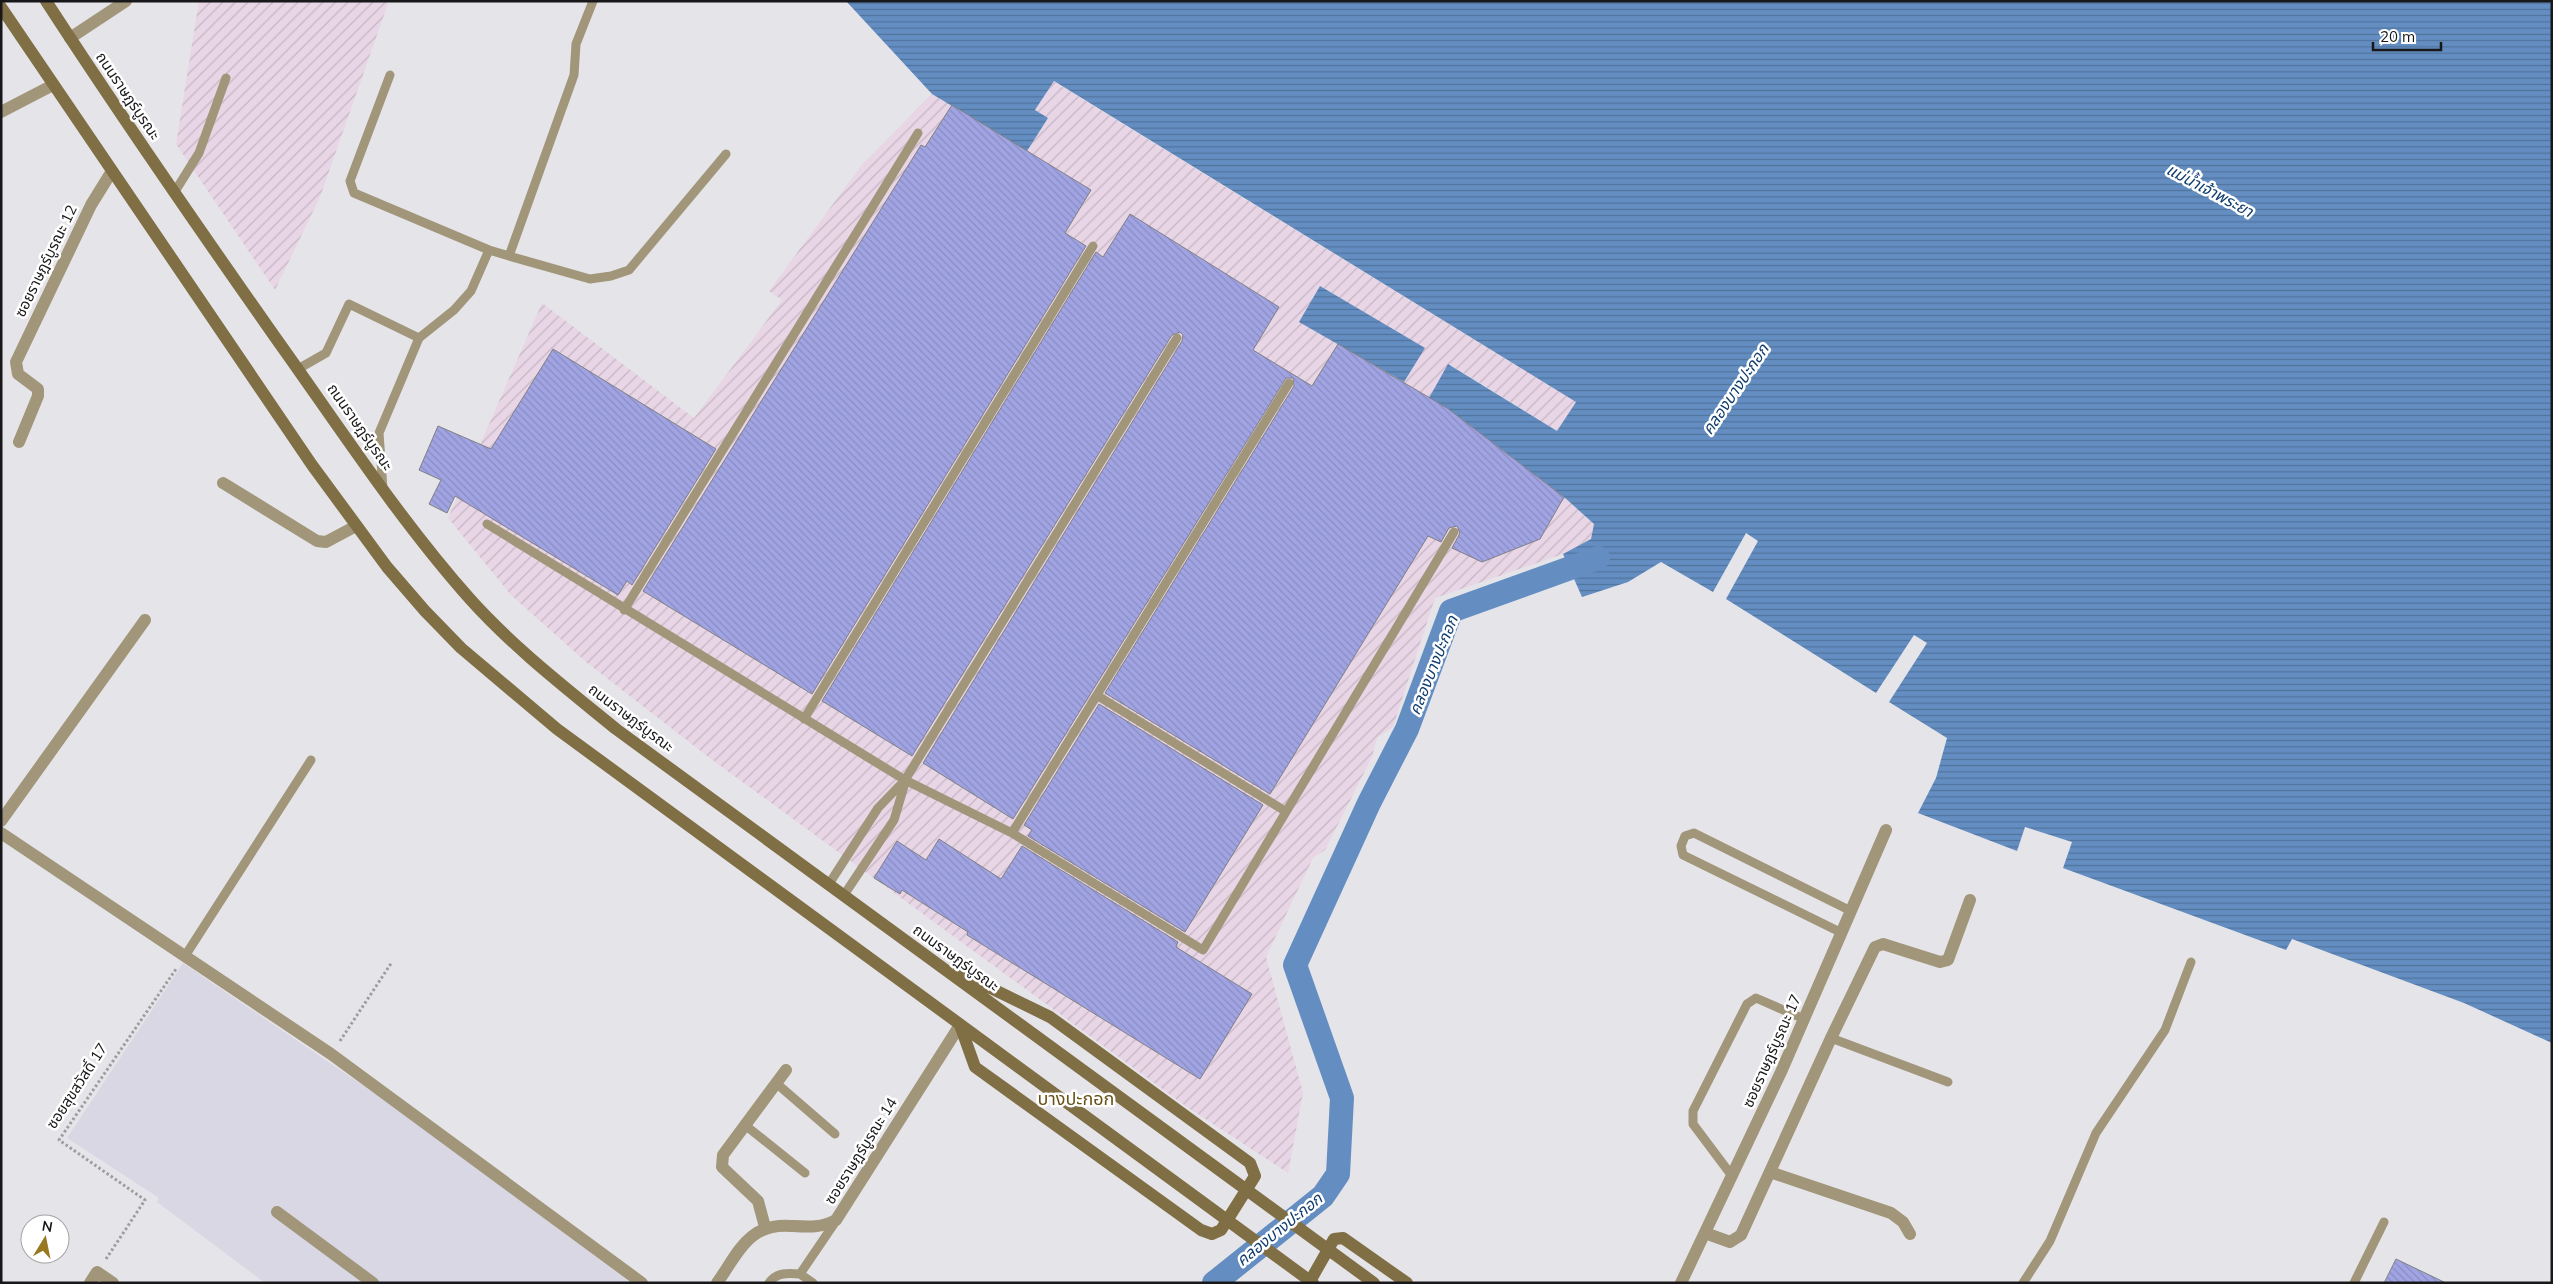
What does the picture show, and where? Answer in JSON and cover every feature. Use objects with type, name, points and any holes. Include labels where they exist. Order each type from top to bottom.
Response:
[{"type":"main road","name":"ถนนราษฎร์บูรณะ","points":[[46,1],[174,193],[383,489],[432,554],[471,600],[512,642],[616,729],[1374,1283]]},
{"type":"main road","points":[[1,7],[356,526],[425,611],[462,648],[557,729],[1313,1283]]},
{"type":"main road","points":[[925,956],[1050,1017],[1250,1163],[1255,1176],[1221,1230],[1212,1234],[1201,1230],[975,1067],[960,1025]]},
{"type":"main road","points":[[1308,1283],[1334,1239],[1343,1238],[1407,1283]]},
{"type":"street","points":[[70,38],[126,1]]},
{"type":"street","points":[[1,112],[54,85]]},
{"type":"street","name":"ซอยราษฎร์บูรณะ 12","points":[[19,442],[38,396],[38,389],[18,374],[16,362],[91,205],[112,171]]},
{"type":"street","points":[[223,483],[317,541],[326,542],[356,526]]},
{"type":"street","points":[[1,821],[145,620]]},
{"type":"street","name":"ซอยราษฎร์บูรณะ 17","points":[[1680,1283],[1732,1176],[1804,1019],[1886,830]]},
{"type":"street","points":[[1,833],[331,1054],[642,1283]]},
{"type":"street","points":[[1705,1233],[1730,1242],[1741,1235],[1831,1038],[1875,947],[1883,944],[1940,962],[1948,960],[1970,900]]},
{"type":"street","name":"ซอยราษฎร์บูรณะ 14","points":[[717,1283],[747,1239],[765,1228],[781,1225],[823,1227],[836,1220],[960,1025]]},
{"type":"street","points":[[765,1228],[758,1201],[722,1167],[723,1155],[786,1070]]},
{"type":"street","points":[[1770,1172],[1891,1213],[1903,1222],[1910,1234]]},
{"type":"street","points":[[277,1212],[373,1283]]},
{"type":"street","points":[[94,1278],[113,1283]]},
{"type":"lane","points":[[509,256],[574,75],[576,44],[593,1]]},
{"type":"lane","points":[[390,75],[350,181],[354,193],[489,250],[590,279],[611,276],[629,270],[726,154]]},
{"type":"lane","points":[[174,193],[199,153],[226,78]]},
{"type":"lane","points":[[624,610],[918,133]]},
{"type":"lane","points":[[804,719],[1092,246]]},
{"type":"lane","points":[[383,489],[379,433],[419,338],[454,310],[471,291],[489,250]]},
{"type":"lane","points":[[298,369],[326,353],[349,304],[419,338]]},
{"type":"lane","points":[[829,884],[878,808],[905,780],[1177,338]]},
{"type":"lane","points":[[1012,832],[1098,696],[1289,382]]},
{"type":"lane","points":[[487,524],[624,610],[905,780],[1012,832],[1204,950],[1285,811],[1454,532]]},
{"type":"lane","points":[[1098,696],[1285,811]]},
{"type":"lane","points":[[184,956],[310,760]]},
{"type":"lane","points":[[844,895],[894,820],[905,780]]},
{"type":"lane","points":[[1842,933],[1683,855],[1681,846],[1684,836],[1694,833],[1851,911]]},
{"type":"lane","points":[[2023,1283],[2050,1241],[2096,1133],[2166,1030],[2191,962]]},
{"type":"lane","points":[[1732,1176],[1694,1124],[1693,1111],[1747,1004],[1756,998],[1804,1019]]},
{"type":"lane","points":[[1831,1038],[1948,1082]]},
{"type":"lane","points":[[776,1083],[835,1134]]},
{"type":"lane","points":[[744,1126],[805,1173]]},
{"type":"lane","points":[[800,1274],[836,1220]]},
{"type":"lane","points":[[2354,1283],[2384,1222]]},
{"type":"lane","points":[[769,1283],[772,1279],[786,1273],[800,1274],[813,1283]]},
{"type":"path","name":"ซอยสุขสวัสดิ์ 17","points":[[94,1278],[146,1200],[59,1140],[184,956]]},
{"type":"path","points":[[331,1054],[392,962]]},
{"type":"shaded area","points":[[199,1],[389,1],[320,197],[275,290],[176,144]]},
{"type":"shaded area","points":[[1053,81],[1576,402],[1557,431],[1449,364],[1447,408],[1564,497],[1594,524],[1591,539],[1563,554],[1435,598],[1393,727],[1377,738],[1372,757],[1325,850],[1313,858],[1266,957],[1303,1093],[1288,1173],[1187,1107],[711,759],[586,662],[511,595],[448,518],[542,303],[694,418],[782,300],[769,291],[861,166],[932,94],[952,105],[1047,118],[1035,110]]},
{"type":"shaded area","points":[[183,963],[405,1114],[631,1283],[265,1283],[157,1202],[159,1198],[67,1138]]},
{"type":"water","name":"แม่น้ำเจ้าพระยา","points":[[846,1],[2552,1],[2552,1043],[2464,1003],[2292,939],[2286,950],[2063,868],[2072,842],[2025,827],[2017,851],[1918,813],[1936,778],[1947,738],[1889,702],[1927,643],[1914,635],[1876,693],[1726,599],[1758,541],[1746,533],[1713,592],[1661,562],[1628,582],[1582,597],[1563,554],[1591,539],[1594,524],[1564,497],[1447,408],[1429,398],[1448,364],[1557,431],[1576,402],[1054,81],[1035,110],[1048,118],[1027,151],[932,94]]},
{"type":"water","points":[[1320,286],[1425,348],[1404,382],[1299,322]]},
{"type":"building","points":[[952,105],[1091,190],[1065,233],[1086,246],[812,694],[643,591],[921,145],[925,147]]},
{"type":"building","points":[[1130,214],[1279,307],[1253,350],[1312,386],[1338,344],[1447,408],[1564,497],[1540,539],[1482,562],[1452,548],[1460,533],[1457,526],[1449,528],[1441,542],[1428,536],[1270,794],[1105,693],[1294,386],[1293,378],[1286,378],[1013,819],[923,763],[1182,341],[1183,335],[1180,332],[1172,335],[912,756],[822,701],[1096,252],[1103,257]]},
{"type":"building","points":[[553,349],[716,449],[632,585],[627,581],[618,595],[455,496],[447,513],[429,504],[441,480],[419,470],[438,426],[491,449]]},
{"type":"building","points":[[1099,704],[1263,805],[1185,932],[1028,836],[1032,830],[1024,825]]},
{"type":"building","points":[[939,839],[1001,879],[1022,846],[1178,942],[1176,947],[1252,994],[1200,1079],[967,935],[968,932],[902,890],[900,894],[874,878],[897,841],[926,860]]},
{"type":"building","points":[[2396,1259],[2446,1283],[2384,1283]]},
{"type":"waterway","name":"คลองบางปะกอก","points":[[1214,1283],[1323,1196],[1338,1174],[1342,1098],[1295,965],[1369,803],[1407,729],[1451,611],[1598,558]]},
{"type":"district","name":"บางปะกอก","points":[[1076,1099]]}]
